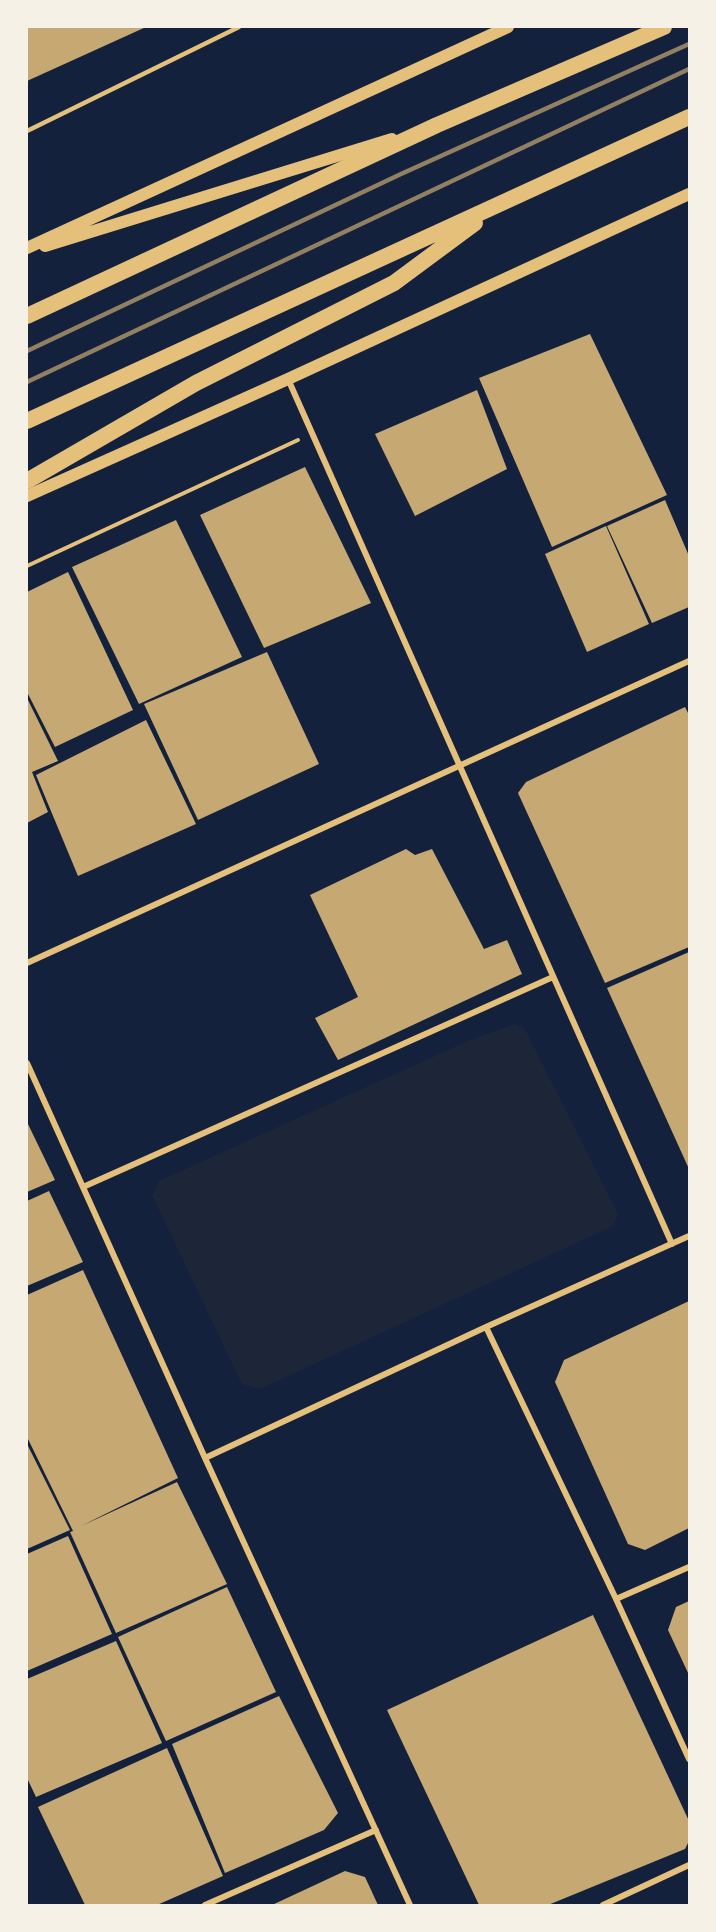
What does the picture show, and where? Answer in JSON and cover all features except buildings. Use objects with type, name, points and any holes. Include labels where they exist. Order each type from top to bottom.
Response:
[{"type":"highway","points":[[27,316],[437,125],[664,27]]},
{"type":"highway","points":[[27,421],[689,117]]},
{"type":"highway","points":[[27,481],[196,384],[394,283],[502,202]]},
{"type":"main road","points":[[27,250],[507,27]]},
{"type":"main road","points":[[27,250],[437,125]]},
{"type":"main road","points":[[27,496],[288,380],[689,194]]},
{"type":"street","points":[[288,380],[672,1244]]},
{"type":"street","points":[[27,963],[689,661]]},
{"type":"street","points":[[83,1187],[553,977]]},
{"type":"street","points":[[27,1063],[410,1905]]},
{"type":"street","points":[[205,1458],[486,1327],[689,1236]]},
{"type":"street","points":[[486,1327],[616,1599],[689,1759]]},
{"type":"street","points":[[616,1599],[689,1567]]},
{"type":"street","points":[[205,1905],[376,1830]]},
{"type":"street","points":[[603,1905],[689,1865]]},
{"type":"lane","points":[[27,131],[239,27]]},
{"type":"path","points":[[27,566],[312,434]]},
{"type":"shaded area","points":[[515,1024],[525,1029],[618,1214],[613,1226],[260,1389],[242,1384],[152,1195],[159,1181],[470,1040]]},
{"type":"railway","points":[[27,351],[401,174],[689,44]]},
{"type":"railway","points":[[27,382],[689,69]]}]
